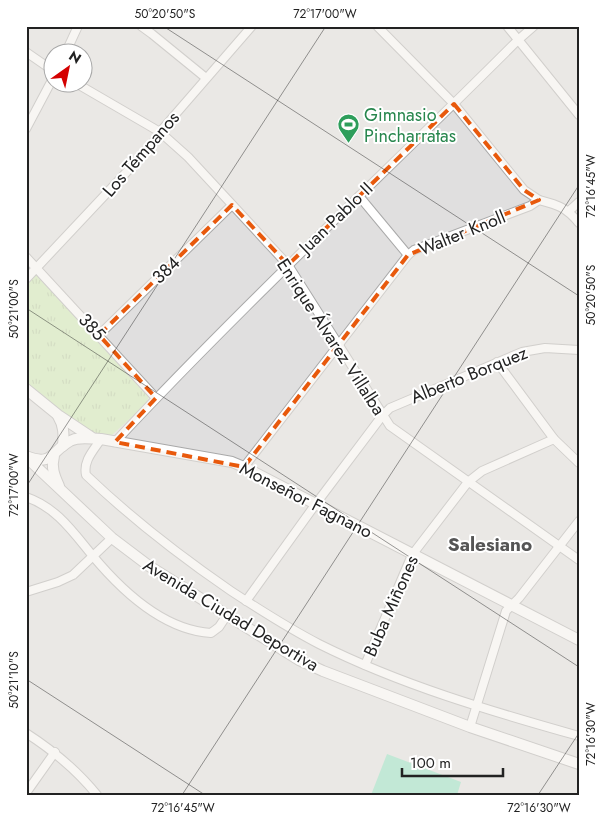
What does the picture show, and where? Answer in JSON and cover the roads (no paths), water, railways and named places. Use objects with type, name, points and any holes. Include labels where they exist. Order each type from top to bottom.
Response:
[{"type":"street","points":[[71,42],[78,26]]},
{"type":"street","points":[[141,26],[206,78]]},
{"type":"street","name":"Los Témpanos","points":[[26,279],[151,146],[160,132],[252,26]]},
{"type":"street","points":[[377,26],[454,104],[524,190],[539,200],[569,211],[579,223]]},
{"type":"street","points":[[507,26],[579,115]]},
{"type":"street","name":"Juan Pablo II","points":[[115,442],[156,398],[288,266],[534,26]]},
{"type":"street","points":[[26,52],[42,63]]},
{"type":"street","points":[[26,129],[46,92]]},
{"type":"street","name":"Enrique Álvarez Villalba","points":[[91,92],[160,132],[188,157],[288,266],[390,426],[579,560]]},
{"type":"street","points":[[359,196],[408,255]]},
{"type":"street","name":"Walter Knoll","points":[[244,466],[408,255],[423,246],[530,206],[539,200]]},
{"type":"street","points":[[569,211],[579,202]]},
{"type":"street","name":"384","points":[[99,335],[232,205]]},
{"type":"street","name":"385","points":[[26,257],[156,398]]},
{"type":"street","name":"Alberto Borquez","points":[[246,601],[382,416],[396,405],[522,352],[537,348],[579,350]]},
{"type":"street","points":[[496,362],[554,439],[579,463]]},
{"type":"street","name":"Monseñor Fagnano","points":[[26,389],[84,434],[98,439],[232,462],[244,466],[315,505],[579,640]]},
{"type":"street","points":[[58,415],[64,429],[63,446]]},
{"type":"street","points":[[61,491],[54,474],[52,463],[54,456],[72,440],[80,438],[98,439]]},
{"type":"street","name":"Avenida Ciudad Deportiva","points":[[98,439],[86,462],[86,475],[129,515],[185,560],[279,622],[318,644],[365,665],[476,707],[579,736]]},
{"type":"street","name":"Buba Miñones","points":[[365,665],[412,555],[468,482],[482,471],[554,439]]},
{"type":"street","points":[[26,457],[35,460],[54,456]]},
{"type":"street","name":"Avenida Ciudad Deportiva","points":[[26,457],[112,538],[150,566],[298,660],[470,727],[579,764]]},
{"type":"street","points":[[26,497],[46,506],[69,526],[93,556],[122,587],[173,624],[200,632],[211,633],[219,627],[227,615]]},
{"type":"street","points":[[470,727],[504,616],[510,605],[519,598],[558,545],[579,521]]},
{"type":"street","points":[[26,592],[68,578],[112,538]]},
{"type":"street","points":[[26,733],[55,752],[73,768],[97,795]]},
{"type":"street","points":[[26,793],[55,752]]},
{"type":"place","name":"Gimnasio Pincharratas","points":[[348,144]]},
{"type":"district","name":"Salesiano","points":[[490,544]]}]
